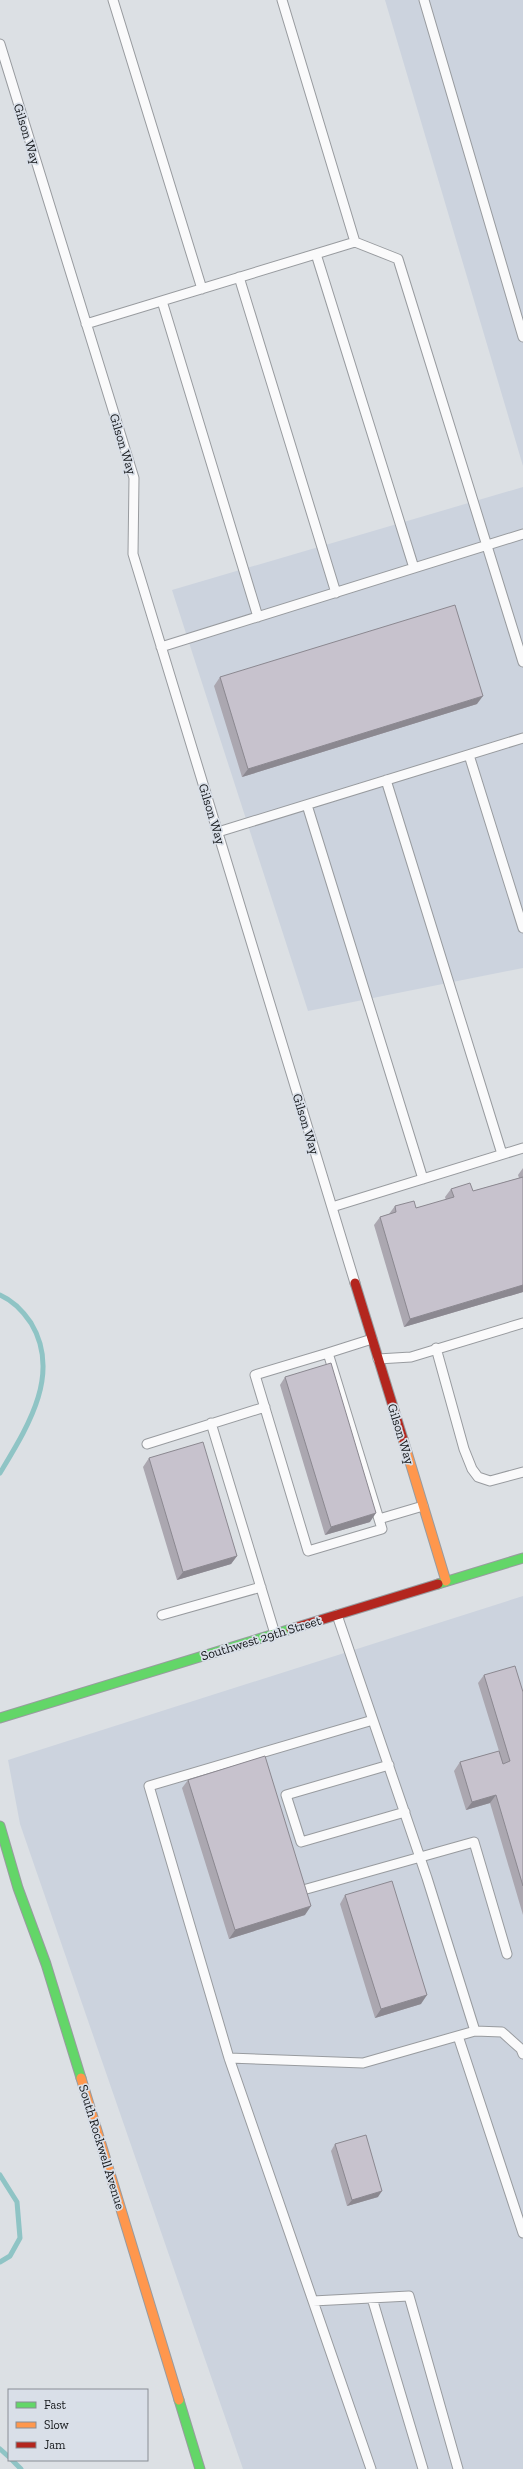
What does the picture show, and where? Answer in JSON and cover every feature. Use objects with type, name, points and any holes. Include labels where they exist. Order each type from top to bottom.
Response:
[{"type":"street","name":"Gilson Way","points":[[355,1283],[446,1582]]},
{"type":"street","name":"Southwest 29th Street","points":[[0,1718],[523,1558]]},
{"type":"street","name":"South Rockwell Avenue","points":[[0,1826],[18,1888],[46,1964],[200,2469]]},
{"type":"lane","points":[[113,0],[202,289]]},
{"type":"lane","points":[[282,0],[355,242]]},
{"type":"lane","points":[[424,0],[523,337]]},
{"type":"lane","name":"Gilson Way","points":[[0,44],[134,478],[133,554],[355,1283]]},
{"type":"lane","points":[[86,324],[355,242],[398,259],[523,662]]},
{"type":"lane","points":[[316,254],[414,568]]},
{"type":"lane","points":[[239,277],[336,593]]},
{"type":"lane","points":[[162,301],[258,617]]},
{"type":"lane","points":[[161,647],[523,534]]},
{"type":"lane","points":[[218,832],[523,738]]},
{"type":"lane","points":[[469,755],[523,928]]},
{"type":"lane","points":[[386,780],[502,1154]]},
{"type":"lane","points":[[307,805],[423,1179]]},
{"type":"lane","points":[[332,1207],[523,1148]]},
{"type":"lane","points":[[378,1360],[411,1357],[436,1348],[523,1323]]},
{"type":"lane","points":[[328,1353],[382,1529],[308,1551],[255,1375],[372,1339]]},
{"type":"lane","points":[[436,1348],[464,1449],[472,1469],[478,1477],[490,1481],[523,1472]]},
{"type":"lane","points":[[147,1444],[265,1407]]},
{"type":"lane","points":[[211,1423],[275,1634]]},
{"type":"lane","points":[[379,1519],[423,1506]]},
{"type":"lane","points":[[162,1615],[260,1587]]},
{"type":"lane","points":[[337,1615],[420,1857],[475,2031]]},
{"type":"lane","points":[[370,2469],[229,2058],[149,1786],[373,1720]]},
{"type":"lane","points":[[389,1765],[286,1795],[301,1842],[405,1812]]},
{"type":"lane","points":[[303,1890],[474,1842],[507,1954]]},
{"type":"lane","points":[[229,2058],[363,2063],[475,2031],[502,2032],[521,2049],[523,2054]]},
{"type":"lane","points":[[458,2036],[523,2233]]},
{"type":"lane","points":[[313,2301],[410,2296],[458,2469]]},
{"type":"lane","points":[[372,2298],[423,2469]]},
{"type":"shaded area","points":[[385,0],[523,0],[523,466]]},
{"type":"shaded area","points":[[523,487],[523,968],[308,1011],[172,590]]},
{"type":"shaded area","points":[[523,1596],[523,2469],[243,2469],[20,1824],[8,1760]]},
{"type":"building","points":[[455,605],[483,696],[248,769],[220,677]]},
{"type":"building","points":[[523,1177],[523,1285],[410,1319],[380,1217],[396,1212],[395,1206],[414,1201],[416,1208],[454,1197],[451,1189],[470,1183],[473,1191]]},
{"type":"building","points":[[331,1363],[376,1513],[331,1527],[285,1377]]},
{"type":"building","points":[[203,1442],[237,1556],[183,1572],[149,1458]]},
{"type":"building","points":[[515,1666],[523,1692],[523,1886],[496,1795],[472,1802],[460,1762],[499,1751],[503,1764],[510,1761],[484,1675]]},
{"type":"building","points":[[265,1756],[311,1906],[235,1930],[188,1780]]},
{"type":"building","points":[[392,1881],[427,1995],[381,2009],[345,1895]]},
{"type":"building","points":[[366,2135],[382,2191],[352,2200],[335,2144]]},
{"type":"waterway","points":[[0,1295],[10,1300],[18,1307],[31,1323],[40,1342],[43,1362],[42,1381],[30,1419],[21,1438],[0,1473]]},
{"type":"waterway","points":[[0,2175],[17,2202],[20,2238],[10,2256],[0,2262]]},
{"type":"waterway","points":[[0,2449],[8,2456]]},
{"type":"waterway","points":[[13,2461],[21,2469]]},
{"type":"traffic: fast","points":[[438,1584],[523,1558]]},
{"type":"traffic: fast","points":[[0,1718],[291,1629]]},
{"type":"traffic: fast","points":[[0,1826],[18,1888],[46,1964],[81,2078]]},
{"type":"traffic: fast","points":[[179,2400],[200,2469]]},
{"type":"traffic: slow","points":[[403,1439],[446,1581]]},
{"type":"traffic: slow","points":[[81,2078],[179,2400]]},
{"type":"traffic: jam","points":[[355,1283],[403,1439]]},
{"type":"traffic: jam","points":[[291,1629],[438,1584]]}]
